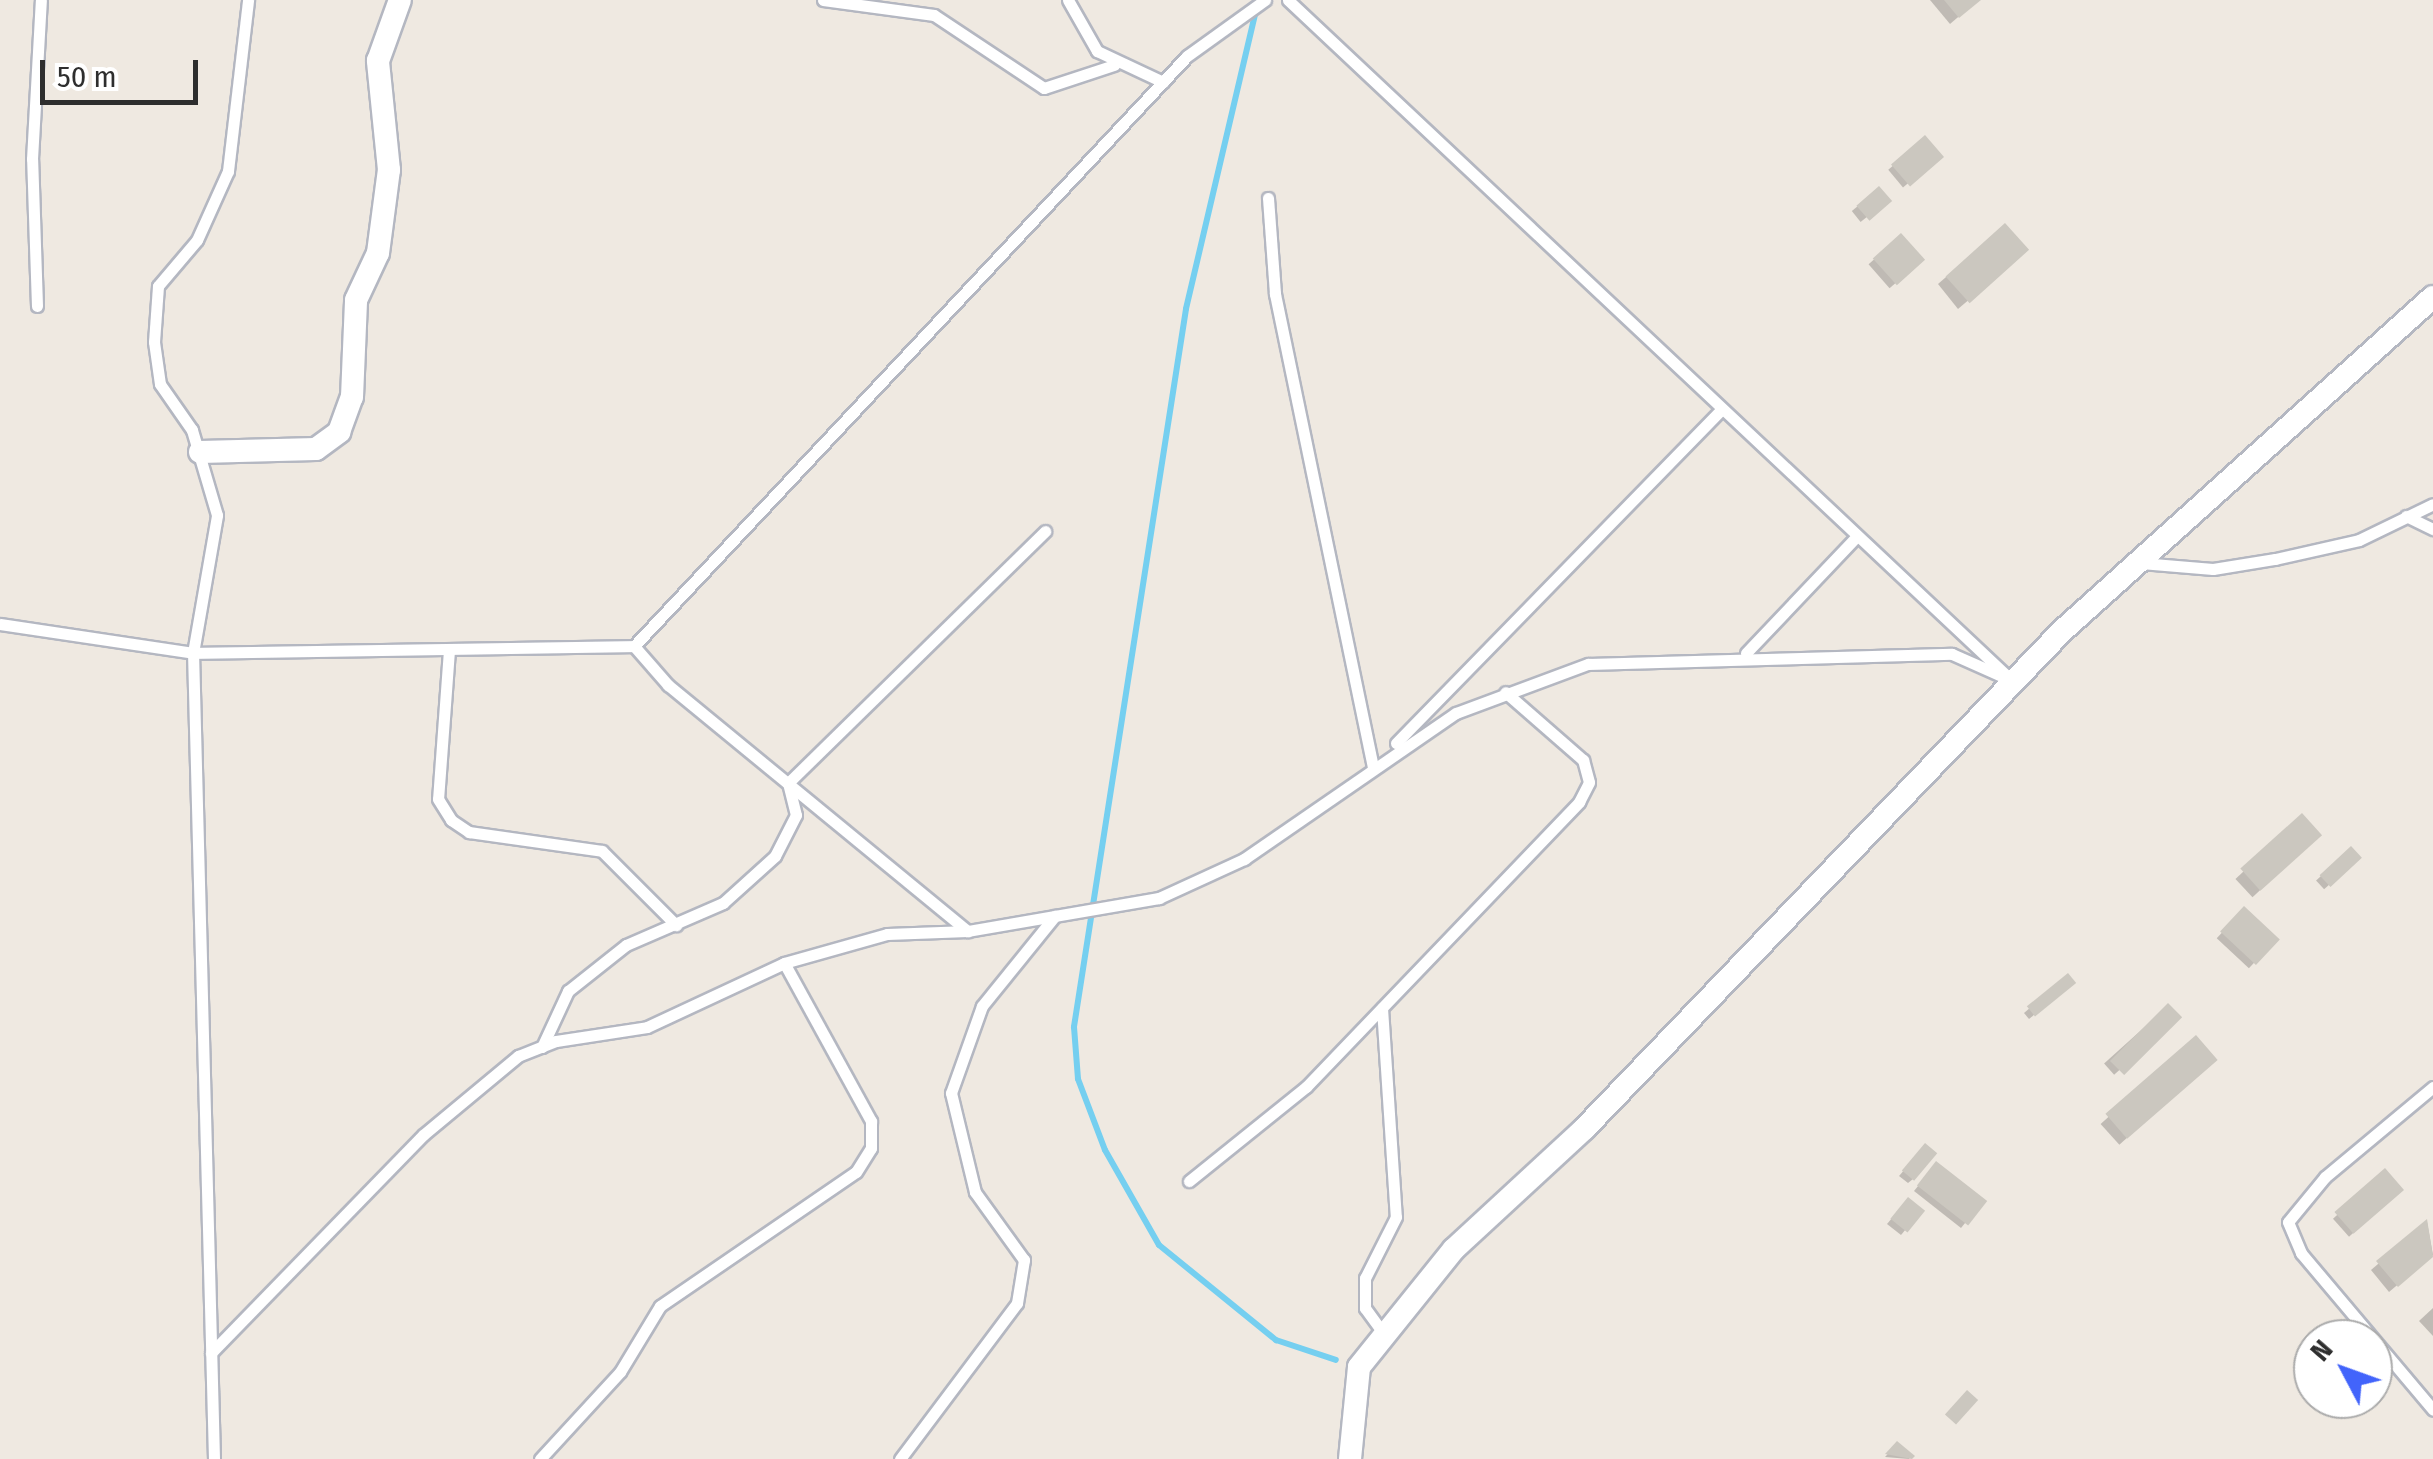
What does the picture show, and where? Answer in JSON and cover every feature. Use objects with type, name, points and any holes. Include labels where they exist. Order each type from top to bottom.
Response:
[{"type":"street","points":[[200,452],[316,449],[339,432],[352,397],[356,300],[378,252],[389,170],[378,61],[400,0]]},
{"type":"street","points":[[1350,1459],[1359,1367],[1454,1249],[1584,1129],[2013,681],[2136,562],[2433,298]]},
{"type":"lane","points":[[37,306],[32,159],[41,0]]},
{"type":"lane","points":[[214,1459],[193,654],[217,515],[200,452],[160,384],[158,286],[197,240],[228,171],[248,0]]},
{"type":"lane","points":[[823,0],[934,15],[1044,88],[1114,65]]},
{"type":"lane","points":[[1068,0],[1114,65],[1163,82]]},
{"type":"lane","points":[[634,646],[1163,82],[1242,10],[1264,0]]},
{"type":"lane","points":[[1288,0],[2013,681]]},
{"type":"lane","points":[[1268,198],[1275,294],[1373,767]]},
{"type":"lane","points":[[1373,767],[1722,410]]},
{"type":"lane","points":[[2136,562],[2213,570],[2260,562],[2359,540],[2433,504]]},
{"type":"lane","points":[[2406,516],[2433,529]]},
{"type":"lane","points":[[788,783],[1045,531]]},
{"type":"lane","points":[[1746,653],[1856,536]]},
{"type":"lane","points":[[0,624],[193,654],[634,646],[788,783],[968,931]]},
{"type":"lane","points":[[449,650],[438,786],[451,820],[484,836],[602,852],[676,925]]},
{"type":"lane","points":[[211,1353],[423,1136],[542,1047],[647,1027],[784,963],[887,934],[968,931],[1055,916],[1200,882],[1373,767],[1505,692],[1588,664],[1746,653],[1952,654],[2013,681]]},
{"type":"lane","points":[[1189,1181],[1270,1120],[1382,1008],[1589,782],[1583,760],[1505,692]]},
{"type":"lane","points":[[542,1047],[568,991],[626,945],[723,903],[775,856],[796,815],[788,783]]},
{"type":"lane","points":[[900,1459],[1017,1303],[1024,1260],[974,1192],[952,1093],[982,1006],[1055,916]]},
{"type":"lane","points":[[540,1459],[620,1372],[660,1306],[856,1172],[871,1148],[871,1121],[784,963]]},
{"type":"lane","points":[[1382,1008],[1396,1217],[1365,1278],[1365,1308],[1384,1334]]},
{"type":"lane","points":[[2433,1087],[2324,1177],[2288,1222],[2301,1253],[2433,1410]]},
{"type":"building","points":[[1944,0],[1981,0],[1959,18]]},
{"type":"building","points":[[1925,135],[1944,157],[1910,186],[1891,165]]},
{"type":"building","points":[[1879,186],[1892,201],[1869,221],[1856,206]]},
{"type":"building","points":[[2005,223],[2029,250],[1970,303],[1946,277]]},
{"type":"building","points":[[1901,233],[1925,260],[1897,285],[1873,258]]},
{"type":"building","points":[[2302,813],[2322,835],[2260,891],[2240,869]]},
{"type":"building","points":[[2351,846],[2362,858],[2330,887],[2320,875]]},
{"type":"building","points":[[2244,906],[2280,939],[2256,965],[2220,932]]},
{"type":"building","points":[[2068,973],[2076,983],[2035,1016],[2027,1006]]},
{"type":"building","points":[[2168,1003],[2182,1017],[2124,1075],[2110,1061]]},
{"type":"building","points":[[2196,1035],[2218,1060],[2127,1139],[2105,1114]]},
{"type":"building","points":[[1925,1143],[1937,1153],[1914,1181],[1902,1171]]},
{"type":"building","points":[[1936,1161],[1987,1201],[1968,1225],[1917,1185]]},
{"type":"building","points":[[2385,1168],[2404,1190],[2353,1234],[2334,1212]]},
{"type":"building","points":[[1908,1197],[1925,1211],[1907,1233],[1890,1219]]},
{"type":"building","points":[[2427,1219],[2433,1257],[2398,1287],[2376,1261]]},
{"type":"building","points":[[1967,1390],[1978,1400],[1956,1425],[1945,1415]]},
{"type":"building","points":[[1897,1441],[1915,1456],[1912,1459],[1885,1454]]},
{"type":"waterway","points":[[1257,6],[1186,309],[1074,1027],[1078,1079],[1105,1150],[1159,1245],[1276,1340],[1336,1360]]}]
